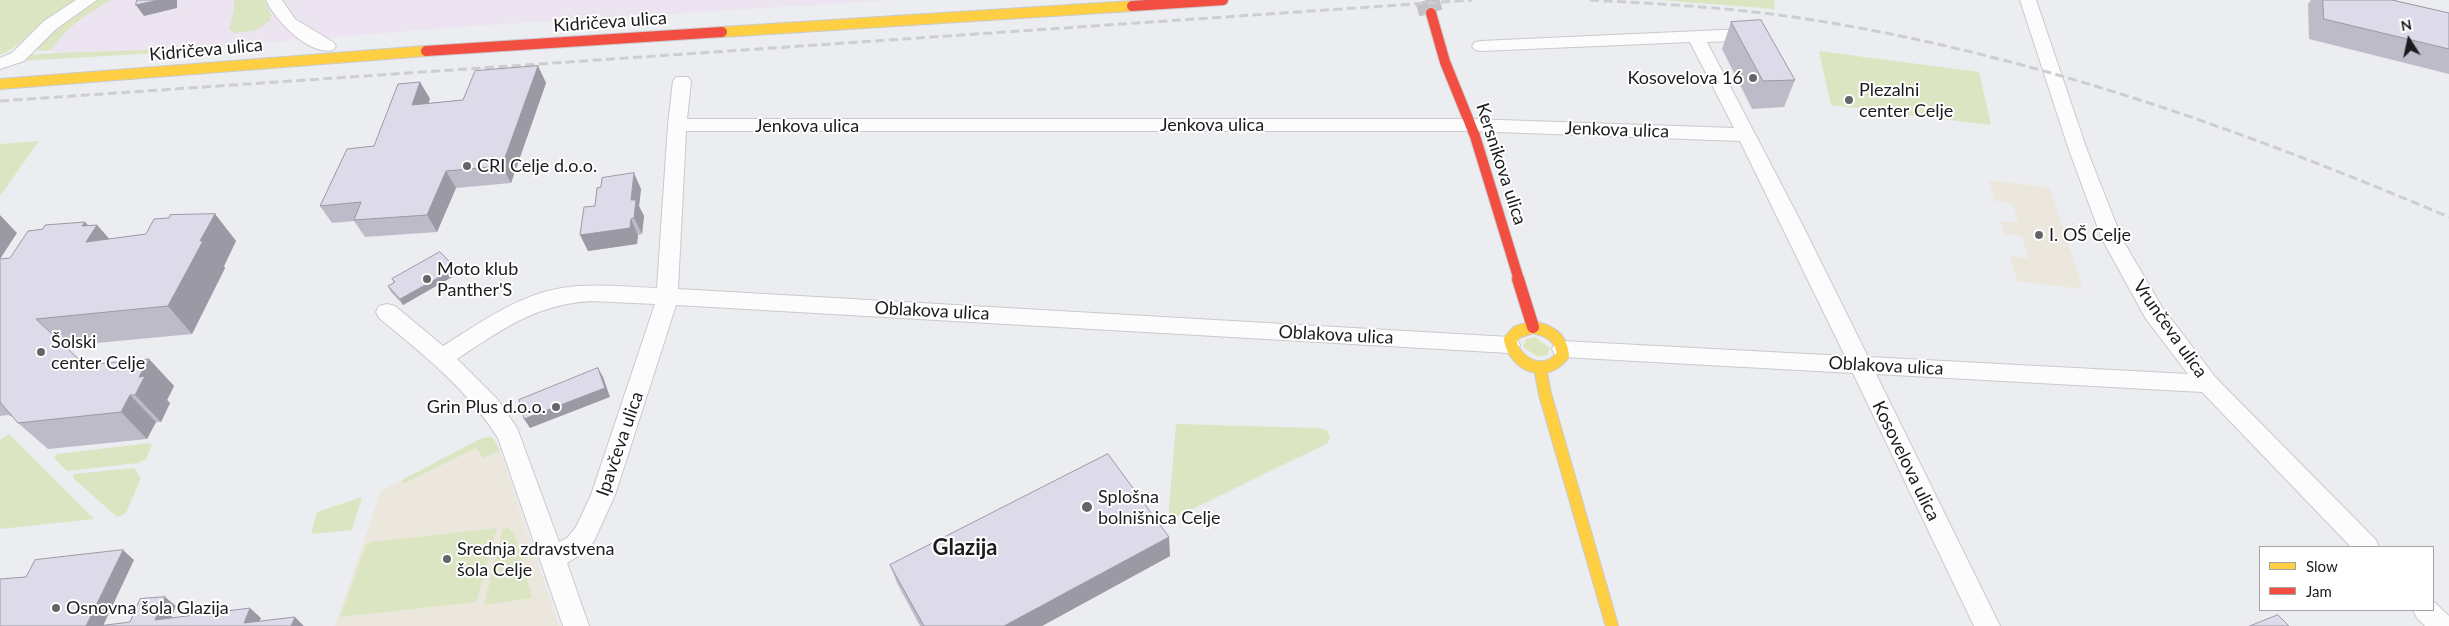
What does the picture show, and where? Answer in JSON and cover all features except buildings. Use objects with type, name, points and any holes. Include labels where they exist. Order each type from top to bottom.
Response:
[{"type":"main road","name":"Kidričeva ulica","points":[[0,84],[469,48],[1223,0]]},
{"type":"main road","points":[[703,21],[899,9]]},
{"type":"main road","name":"Kersnikova ulica","points":[[1431,13],[1445,62],[1471,125],[1533,327]]},
{"type":"main road","points":[[307,47],[331,46]]},
{"type":"main road","points":[[0,68],[19,68]]},
{"type":"main road","points":[[1533,327],[1542,328],[1556,336],[1563,349],[1560,360],[1540,368],[1519,361],[1511,351],[1510,339],[1518,330],[1533,327]]},
{"type":"main road","points":[[1540,368],[1545,394],[1612,626]]},
{"type":"street","points":[[0,64],[18,57],[50,25],[71,9],[89,0]]},
{"type":"street","points":[[274,0],[279,14],[288,24],[331,46]]},
{"type":"street","name":"Vrunčeva ulica","points":[[2026,2],[2078,150],[2112,239],[2154,313],[2208,384],[2366,546]]},
{"type":"street","points":[[1482,46],[1744,34],[1755,36],[1765,53]]},
{"type":"street","name":"Kosovelova ulica","points":[[1696,37],[1747,135],[1987,626]]},
{"type":"street","name":"Ipavčeva ulica","points":[[553,559],[576,545],[585,534],[603,495],[656,338],[667,297],[677,125],[682,80]]},
{"type":"street","name":"Jenkova ulica","points":[[677,125],[1471,125],[1747,135]]},
{"type":"street","name":"Oblakova ulica","points":[[442,358],[510,316],[534,304],[560,296],[581,294],[691,297],[1509,345]]},
{"type":"street","points":[[387,312],[442,358],[490,406],[508,434],[576,626]]},
{"type":"street","name":"Oblakova ulica","points":[[1563,349],[2208,384]]},
{"type":"street","points":[[2427,611],[2442,626]]},
{"type":"shaded area","points":[[111,0],[895,0],[472,26],[201,48],[55,53],[51,50],[64,31],[87,14]]},
{"type":"shaded area","name":"I. OŠ Celje","points":[[1989,180],[2050,188],[2083,289],[2017,281],[2010,256],[2028,258],[2022,236],[2004,234],[2000,221],[2018,223],[2012,203],[1995,201]]},
{"type":"shaded area","name":"Srednja zdravstvena šola Celje","points":[[482,438],[493,438],[500,450],[559,626],[335,626],[381,491]]},
{"type":"green space","points":[[0,0],[78,0],[52,15],[16,46],[0,55]]},
{"type":"green space","points":[[97,0],[111,0],[78,22],[64,34],[51,50],[39,51],[35,49],[57,24]]},
{"type":"green space","points":[[234,0],[264,0],[271,15],[270,21],[254,31],[234,33],[229,29],[234,9]]},
{"type":"green space","points":[[1659,0],[1774,0],[1775,9]]},
{"type":"green space","points":[[201,48],[192,51],[20,61],[29,55],[55,53]]},
{"type":"green space","points":[[1819,51],[1979,72],[1991,125],[1831,105]]},
{"type":"green space","points":[[39,141],[0,196],[0,144]]},
{"type":"green space","points":[[1535,337],[1550,348],[1547,355],[1538,357],[1523,347],[1526,339]]},
{"type":"green space","points":[[1176,424],[1318,428],[1327,430],[1330,437],[1328,443],[1168,521]]},
{"type":"green space","points":[[9,434],[94,519],[0,529],[0,440]]},
{"type":"green space","points":[[482,438],[493,438],[500,450],[483,458],[476,448],[403,484],[402,480]]},
{"type":"green space","points":[[150,443],[152,445],[146,459],[138,463],[67,471],[54,458],[57,454]]},
{"type":"green space","points":[[134,468],[141,478],[126,513],[117,517],[73,478],[74,474]]},
{"type":"green space","points":[[362,497],[352,530],[311,534],[317,512]]},
{"type":"green space","points":[[497,528],[476,602],[340,617],[366,545],[372,542]]},
{"type":"green space","points":[[509,528],[515,536],[532,598],[484,605],[503,529]]},
{"type":"tunnel","points":[[1427,0],[1431,13]]},
{"type":"railway","points":[[0,101],[1472,0]]},
{"type":"railway","points":[[1590,0],[1757,12],[1895,35],[1977,53],[2137,99],[2216,126],[2294,154],[2449,217]]},
{"type":"traffic: slow","points":[[722,32],[1132,6]]},
{"type":"traffic: slow","points":[[0,84],[426,51]]},
{"type":"traffic: slow","points":[[1533,327],[1550,332],[1558,339],[1563,355],[1553,365],[1544,368],[1530,366],[1524,363],[1515,353],[1510,340],[1517,332],[1533,327]]},
{"type":"traffic: slow","points":[[1540,368],[1545,394],[1612,626]]},
{"type":"traffic: jam","points":[[1132,6],[1223,0]]},
{"type":"traffic: jam","points":[[1431,13],[1445,62],[1475,136],[1533,327]]},
{"type":"traffic: jam","points":[[426,51],[722,32]]},
{"type":"place","name":"Kosovelova 16","points":[[1753,78]]},
{"type":"place","name":"Plezalni center Celje","points":[[1849,100]]},
{"type":"place","name":"CRI Celje d.o.o.","points":[[467,166]]},
{"type":"place","name":"I. OŠ Celje","points":[[2039,235]]},
{"type":"place","name":"Moto klub Panther'S","points":[[427,279]]},
{"type":"place","name":"Šolski center Celje","points":[[41,352]]},
{"type":"place","name":"Grin Plus d.o.o.","points":[[556,407]]},
{"type":"place","name":"Splošna bolnišnica Celje","points":[[1087,507]]},
{"type":"place","name":"Srednja zdravstvena šola Celje","points":[[447,559]]},
{"type":"place","name":"Osnovna šola Glazija","points":[[56,608]]},
{"type":"district","name":"Glazija","points":[[965,548]]}]
